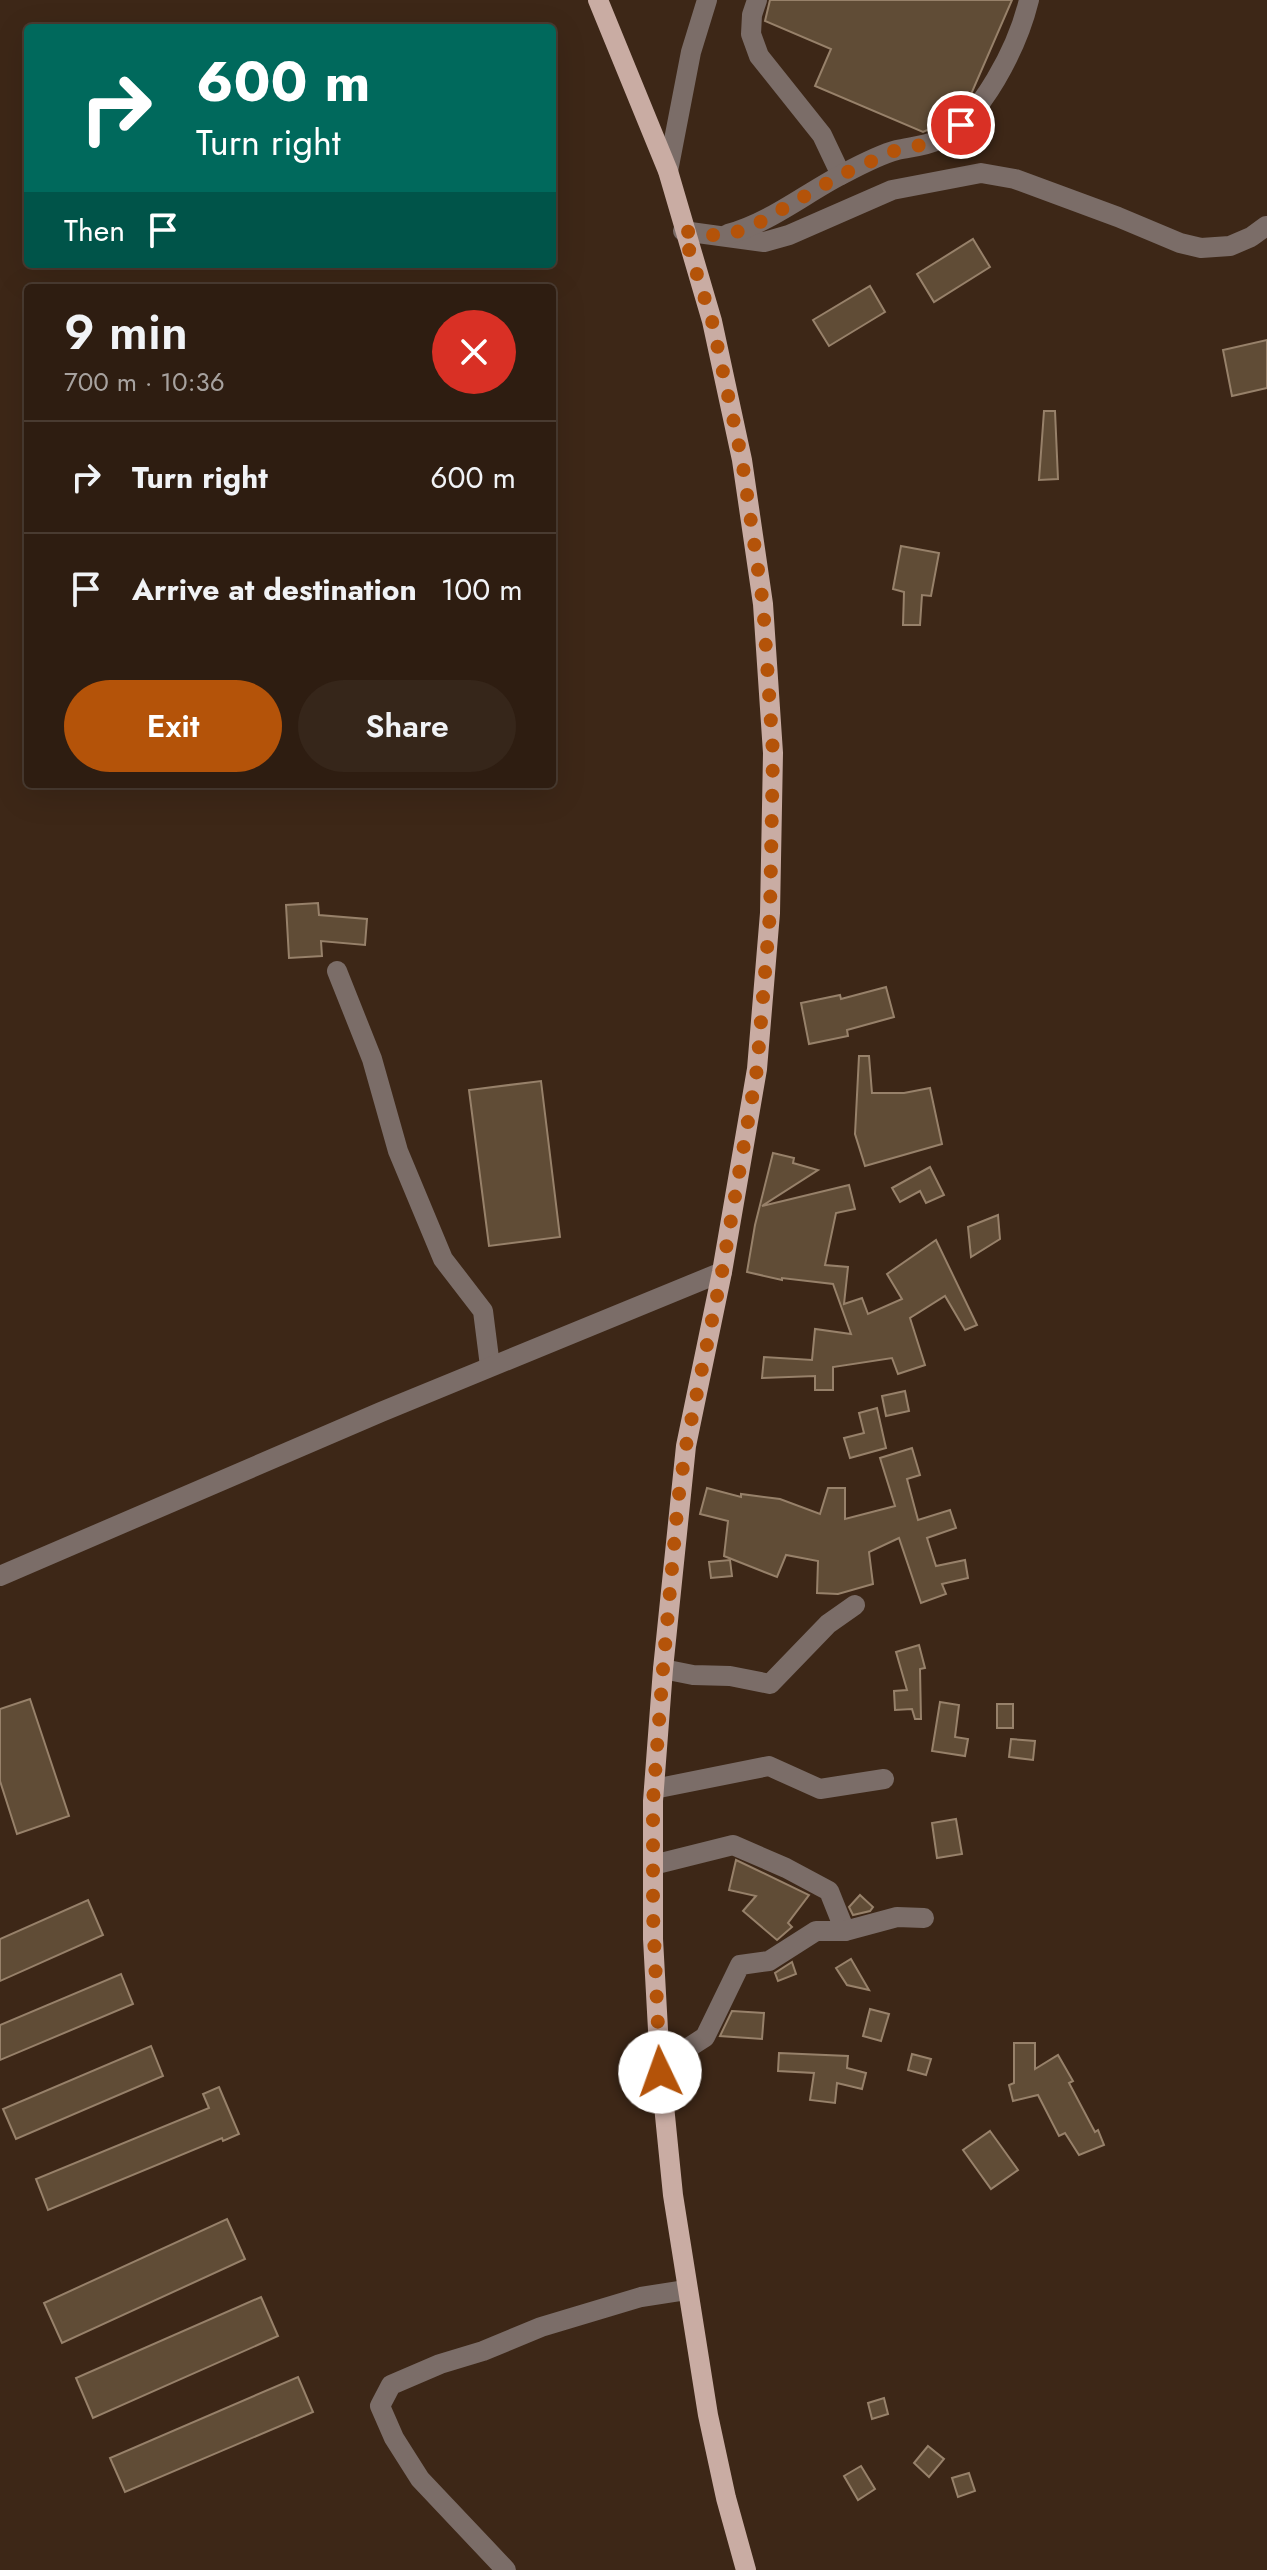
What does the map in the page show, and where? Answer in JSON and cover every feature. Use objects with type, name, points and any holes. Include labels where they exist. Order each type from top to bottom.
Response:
[{"type":"main road","points":[[598,0],[668,171],[683,231],[712,321],[742,460],[763,604],[773,753],[770,913],[757,1069],[678,1501],[654,1789],[653,1939],[660,2066],[673,2195],[708,2415],[746,2570]]},
{"type":"street","points":[[668,171],[691,52],[707,0]]},
{"type":"street","points":[[757,0],[751,34],[759,56],[822,135],[841,175]]},
{"type":"street","points":[[720,236],[748,229],[841,175],[894,151],[934,142],[950,134],[989,91],[1024,22],[1029,0]]},
{"type":"street","points":[[683,231],[764,242],[789,235],[892,190],[981,173],[1015,179],[1180,243],[1201,248],[1230,246],[1266,226]]},
{"type":"street","points":[[337,971],[372,1059],[398,1151],[443,1259],[483,1311],[490,1366]]},
{"type":"street","points":[[0,1576],[490,1366],[722,1272]]},
{"type":"street","points":[[663,1669],[770,1684],[828,1624],[855,1605]]},
{"type":"street","points":[[654,1789],[769,1766],[820,1789],[884,1779]]},
{"type":"street","points":[[653,1865],[733,1845],[829,1891],[845,1931]]},
{"type":"street","points":[[660,2066],[705,2037],[740,1965],[769,1961],[816,1931],[845,1931],[897,1917],[924,1918]]},
{"type":"street","points":[[506,2570],[420,2479],[394,2438],[380,2406],[391,2385],[541,2327],[641,2297],[686,2290]]},
{"type":"building","points":[[770,0],[1012,0],[972,92],[960,107],[944,100],[932,128],[923,132],[815,86],[831,49],[765,21]]},
{"type":"building","points":[[973,239],[990,267],[934,302],[917,274]]},
{"type":"building","points":[[870,286],[885,312],[829,346],[813,320]]},
{"type":"building","points":[[1267,340],[1267,388],[1232,396],[1223,350]]},
{"type":"building","points":[[1044,411],[1055,411],[1058,479],[1039,480]]},
{"type":"building","points":[[901,546],[939,553],[931,596],[922,595],[920,625],[903,625],[904,592],[893,589]]},
{"type":"building","points":[[318,903],[319,915],[367,919],[365,945],[321,941],[322,956],[289,958],[286,905]]},
{"type":"building","points":[[886,987],[894,1017],[847,1030],[848,1036],[809,1044],[801,1003],[840,995],[841,999]]},
{"type":"building","points":[[859,1056],[869,1056],[872,1093],[904,1093],[930,1088],[942,1144],[865,1166],[855,1134]]},
{"type":"building","points":[[541,1081],[560,1237],[489,1246],[469,1090]]},
{"type":"building","points":[[773,1153],[794,1158],[793,1163],[818,1170],[762,1206],[849,1185],[855,1209],[836,1213],[825,1265],[848,1267],[844,1304],[862,1298],[868,1314],[902,1299],[887,1274],[936,1240],[977,1325],[965,1330],[945,1296],[910,1318],[925,1365],[898,1374],[892,1358],[833,1367],[833,1390],[815,1390],[815,1376],[762,1378],[764,1357],[812,1360],[815,1329],[851,1334],[833,1284],[782,1280],[747,1272]]},
{"type":"building","points":[[930,1167],[944,1195],[926,1203],[920,1191],[900,1202],[892,1188]]},
{"type":"building","points":[[998,1215],[1000,1239],[971,1257],[968,1227]]},
{"type":"building","points":[[905,1391],[909,1411],[886,1416],[882,1396]]},
{"type":"building","points":[[877,1408],[886,1448],[850,1458],[844,1438],[864,1433],[859,1413]]},
{"type":"building","points":[[912,1448],[920,1475],[907,1479],[918,1520],[950,1510],[956,1528],[927,1538],[936,1566],[965,1560],[968,1578],[942,1584],[946,1594],[921,1603],[899,1538],[869,1552],[873,1584],[838,1594],[817,1593],[818,1561],[786,1555],[777,1577],[724,1556],[728,1521],[700,1514],[707,1488],[741,1497],[741,1494],[780,1499],[820,1514],[828,1488],[845,1488],[845,1519],[895,1506],[880,1458]]},
{"type":"building","points":[[730,1560],[732,1576],[711,1578],[709,1562]]},
{"type":"building","points":[[919,1645],[925,1668],[920,1669],[921,1719],[915,1719],[912,1709],[895,1710],[894,1691],[907,1690],[896,1652]]},
{"type":"building","points":[[30,1699],[69,1816],[17,1834],[0,1781],[0,1709]]},
{"type":"building","points":[[940,1702],[959,1705],[955,1737],[968,1739],[965,1756],[932,1751]]},
{"type":"building","points":[[997,1704],[1013,1704],[1013,1728],[997,1728]]},
{"type":"building","points":[[1011,1739],[1035,1741],[1033,1760],[1009,1757]]},
{"type":"building","points":[[956,1819],[962,1854],[937,1858],[932,1823]]},
{"type":"building","points":[[736,1860],[809,1895],[788,1923],[792,1927],[777,1940],[743,1911],[756,1896],[729,1890]]},
{"type":"building","points":[[860,1895],[873,1907],[870,1911],[853,1915],[849,1907]]},
{"type":"building","points":[[88,1900],[103,1935],[0,1981],[0,1939]]},
{"type":"building","points":[[851,1959],[869,1990],[847,1985],[836,1968]]},
{"type":"building","points":[[792,1962],[796,1974],[778,1981],[775,1973]]},
{"type":"building","points":[[121,1974],[133,2004],[0,2060],[0,2025]]},
{"type":"building","points":[[870,2009],[889,2014],[881,2041],[863,2036]]},
{"type":"building","points":[[732,2011],[764,2013],[762,2039],[720,2036]]},
{"type":"building","points":[[1014,2043],[1035,2043],[1035,2069],[1058,2055],[1073,2081],[1069,2083],[1104,2145],[1079,2155],[1065,2133],[1059,2136],[1038,2095],[1013,2101],[1009,2085],[1014,2083]]},
{"type":"building","points":[[151,2046],[163,2076],[16,2139],[3,2109]]},
{"type":"building","points":[[779,2053],[848,2056],[847,2068],[866,2073],[862,2089],[837,2083],[835,2103],[810,2100],[814,2073],[778,2071]]},
{"type":"building","points":[[912,2054],[931,2059],[926,2075],[908,2070]]},
{"type":"building","points":[[219,2087],[239,2134],[223,2141],[222,2138],[48,2210],[36,2179],[209,2108],[203,2094]]},
{"type":"building","points":[[990,2131],[1018,2170],[991,2189],[963,2150]]},
{"type":"building","points":[[227,2219],[245,2259],[62,2343],[44,2303]]},
{"type":"building","points":[[261,2297],[278,2336],[93,2418],[76,2378]]},
{"type":"building","points":[[298,2377],[313,2412],[125,2492],[110,2458]]},
{"type":"building","points":[[884,2398],[888,2414],[872,2419],[868,2403]]},
{"type":"building","points":[[928,2446],[944,2459],[929,2477],[914,2463]]},
{"type":"building","points":[[861,2466],[875,2489],[858,2500],[844,2476]]},
{"type":"building","points":[[969,2473],[975,2491],[958,2497],[952,2478]]},
{"type":"route","points":[[660,2072],[653,1939],[653,1801],[663,1669],[686,1446],[722,1272],[757,1069],[770,913],[773,753],[763,604],[742,460],[712,321],[683,231],[720,236],[748,229],[841,175],[894,151],[934,142],[961,125]]}]
